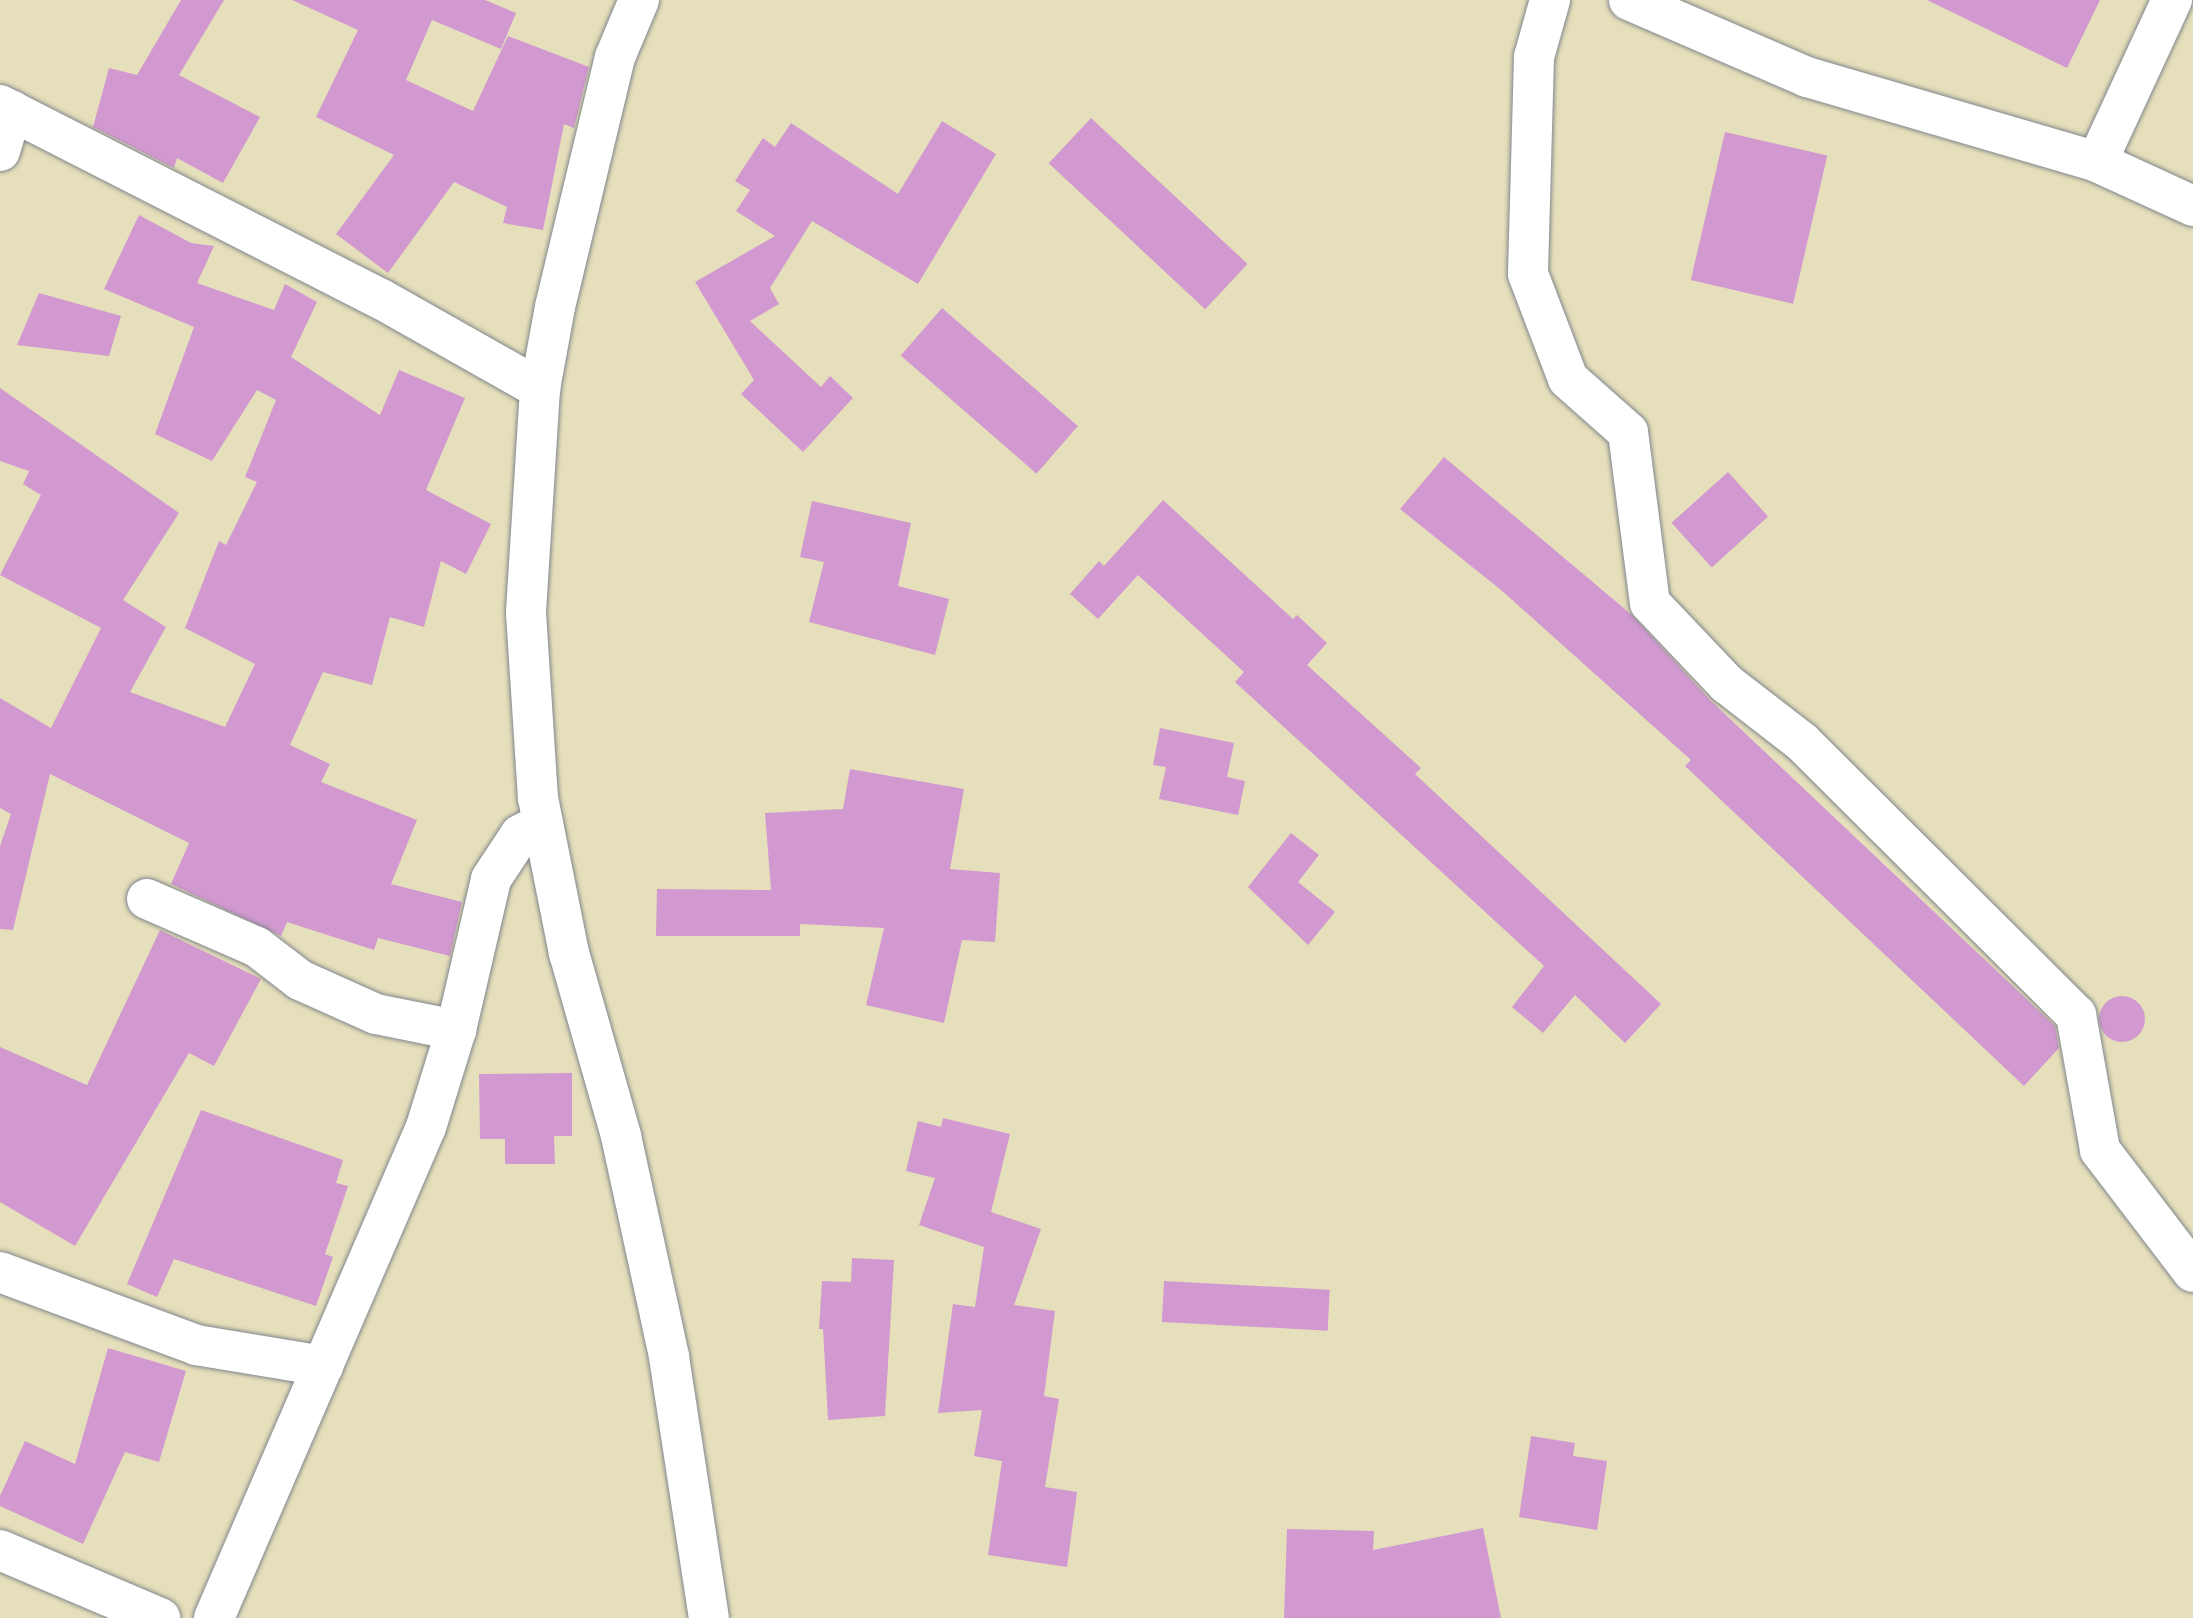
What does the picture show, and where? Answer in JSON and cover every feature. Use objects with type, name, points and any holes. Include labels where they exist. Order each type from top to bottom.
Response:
[{"type":"street","points":[[639,0],[615,57],[540,389],[526,613],[543,823],[569,953],[621,1136],[669,1357],[709,1618]]},
{"type":"street","points":[[1550,0],[1534,57],[1528,274],[1568,379],[1628,432],[1650,603],[1727,684],[1802,742],[2076,1015],[2100,1150],[2193,1272]]},
{"type":"street","points":[[1629,0],[1807,77],[2097,162],[2193,206]]},
{"type":"street","points":[[2097,162],[2172,0]]},
{"type":"street","points":[[0,151],[6,108],[381,299],[540,389]]},
{"type":"street","points":[[214,1618],[426,1127],[456,1030],[491,879],[520,835],[543,823]]},
{"type":"street","points":[[147,899],[257,947],[300,980],[376,1014],[456,1030]]},
{"type":"street","points":[[0,1272],[196,1345],[323,1366]]},
{"type":"street","points":[[0,1550],[160,1618]]},
{"type":"building","points":[[181,0],[224,0],[179,75],[260,117],[223,183],[177,158],[174,168],[93,127],[109,68],[137,75]]},
{"type":"building","points":[[292,0],[485,0],[516,13],[501,49],[432,20],[406,80],[473,111],[508,36],[589,67],[574,128],[564,124],[543,230],[503,223],[507,207],[454,182],[388,273],[336,234],[394,155],[316,117],[358,30]]},
{"type":"building","points":[[1927,0],[2100,0],[2067,68]]},
{"type":"building","points":[[1091,118],[1248,264],[1205,309],[1049,163]]},
{"type":"building","points":[[942,121],[996,154],[918,284],[812,221],[770,288],[779,304],[750,321],[821,387],[830,376],[853,398],[803,452],[741,394],[754,380],[695,282],[775,236],[736,211],[750,190],[735,181],[763,138],[775,147],[791,123],[898,194]]},
{"type":"building","points":[[1725,132],[1827,156],[1793,304],[1691,280]]},
{"type":"building","points":[[139,215],[191,243],[214,246],[197,283],[274,310],[285,284],[317,302],[291,357],[380,415],[399,370],[465,398],[426,490],[491,524],[466,574],[441,561],[424,627],[390,617],[372,685],[323,672],[290,745],[330,764],[321,782],[417,820],[391,884],[462,902],[450,956],[378,938],[374,950],[287,922],[281,936],[171,884],[189,843],[50,774],[13,930],[0,929],[0,846],[11,814],[0,808],[0,698],[51,728],[101,628],[0,575],[41,495],[23,484],[29,471],[0,461],[0,388],[179,513],[123,600],[166,627],[130,692],[225,727],[255,664],[185,628],[219,541],[226,545],[257,482],[245,477],[276,400],[257,390],[212,461],[155,434],[194,327],[104,289]]},
{"type":"building","points":[[39,293],[121,316],[109,356],[17,345]]},
{"type":"building","points":[[942,308],[1078,426],[1037,474],[901,356]]},
{"type":"building","points":[[1444,457],[1632,615],[1710,700],[2055,1026],[2059,1048],[2024,1086],[1685,766],[1691,760],[1501,590],[1400,509]]},
{"type":"building","points":[[1728,472],[1768,517],[1712,567],[1672,523]]},
{"type":"building","points":[[1163,500],[1293,619],[1297,615],[1327,643],[1307,665],[1421,768],[1415,774],[1661,1004],[1625,1043],[1575,995],[1543,1033],[1512,1007],[1544,966],[1235,682],[1244,672],[1138,575],[1098,619],[1070,594],[1099,561],[1104,566]]},
{"type":"building","points":[[812,501],[911,523],[898,586],[949,599],[935,655],[809,622],[824,562],[800,557]]},
{"type":"building","points":[[1160,728],[1234,743],[1227,777],[1245,781],[1238,815],[1159,799],[1166,767],[1153,765]]},
{"type":"building","points":[[850,769],[964,789],[950,869],[1000,873],[995,942],[962,940],[944,1023],[866,1005],[884,928],[800,924],[800,936],[656,936],[657,889],[771,890],[765,813],[843,809]]},
{"type":"building","points":[[1291,833],[1319,855],[1298,882],[1335,912],[1308,945],[1248,887]]},
{"type":"building","points":[[160,930],[261,979],[214,1066],[189,1053],[75,1246],[0,1202],[0,1047],[87,1085]]},
{"type":"building","points":[[2122,996],[2138,1003],[2145,1019],[2138,1035],[2122,1042],[2106,1035],[2099,1019],[2106,1003]]},
{"type":"building","points":[[572,1073],[572,1136],[554,1136],[555,1164],[505,1164],[505,1139],[480,1139],[479,1074]]},
{"type":"building","points":[[201,1110],[343,1160],[336,1183],[348,1186],[325,1254],[333,1257],[316,1306],[174,1259],[157,1297],[127,1284]]},
{"type":"building","points":[[943,1118],[1010,1134],[991,1212],[1041,1229],[1014,1305],[1055,1311],[1044,1396],[1059,1399],[1045,1487],[1077,1492],[1067,1567],[988,1555],[1002,1461],[974,1456],[982,1410],[938,1413],[953,1304],[975,1307],[984,1247],[919,1225],[935,1178],[906,1171],[918,1121],[941,1127]]},
{"type":"building","points":[[852,1258],[894,1260],[885,1416],[828,1420],[823,1329],[819,1329],[822,1281],[851,1282]]},
{"type":"building","points":[[1164,1281],[1330,1290],[1328,1331],[1162,1322]]},
{"type":"building","points":[[108,1348],[186,1371],[159,1462],[125,1452],[83,1544],[0,1506],[0,1496],[25,1441],[75,1464]]},
{"type":"building","points":[[1531,1436],[1575,1443],[1573,1456],[1607,1461],[1597,1530],[1519,1517]]},
{"type":"building","points":[[1483,1528],[1501,1618],[1284,1618],[1287,1529],[1374,1531],[1373,1550]]}]
